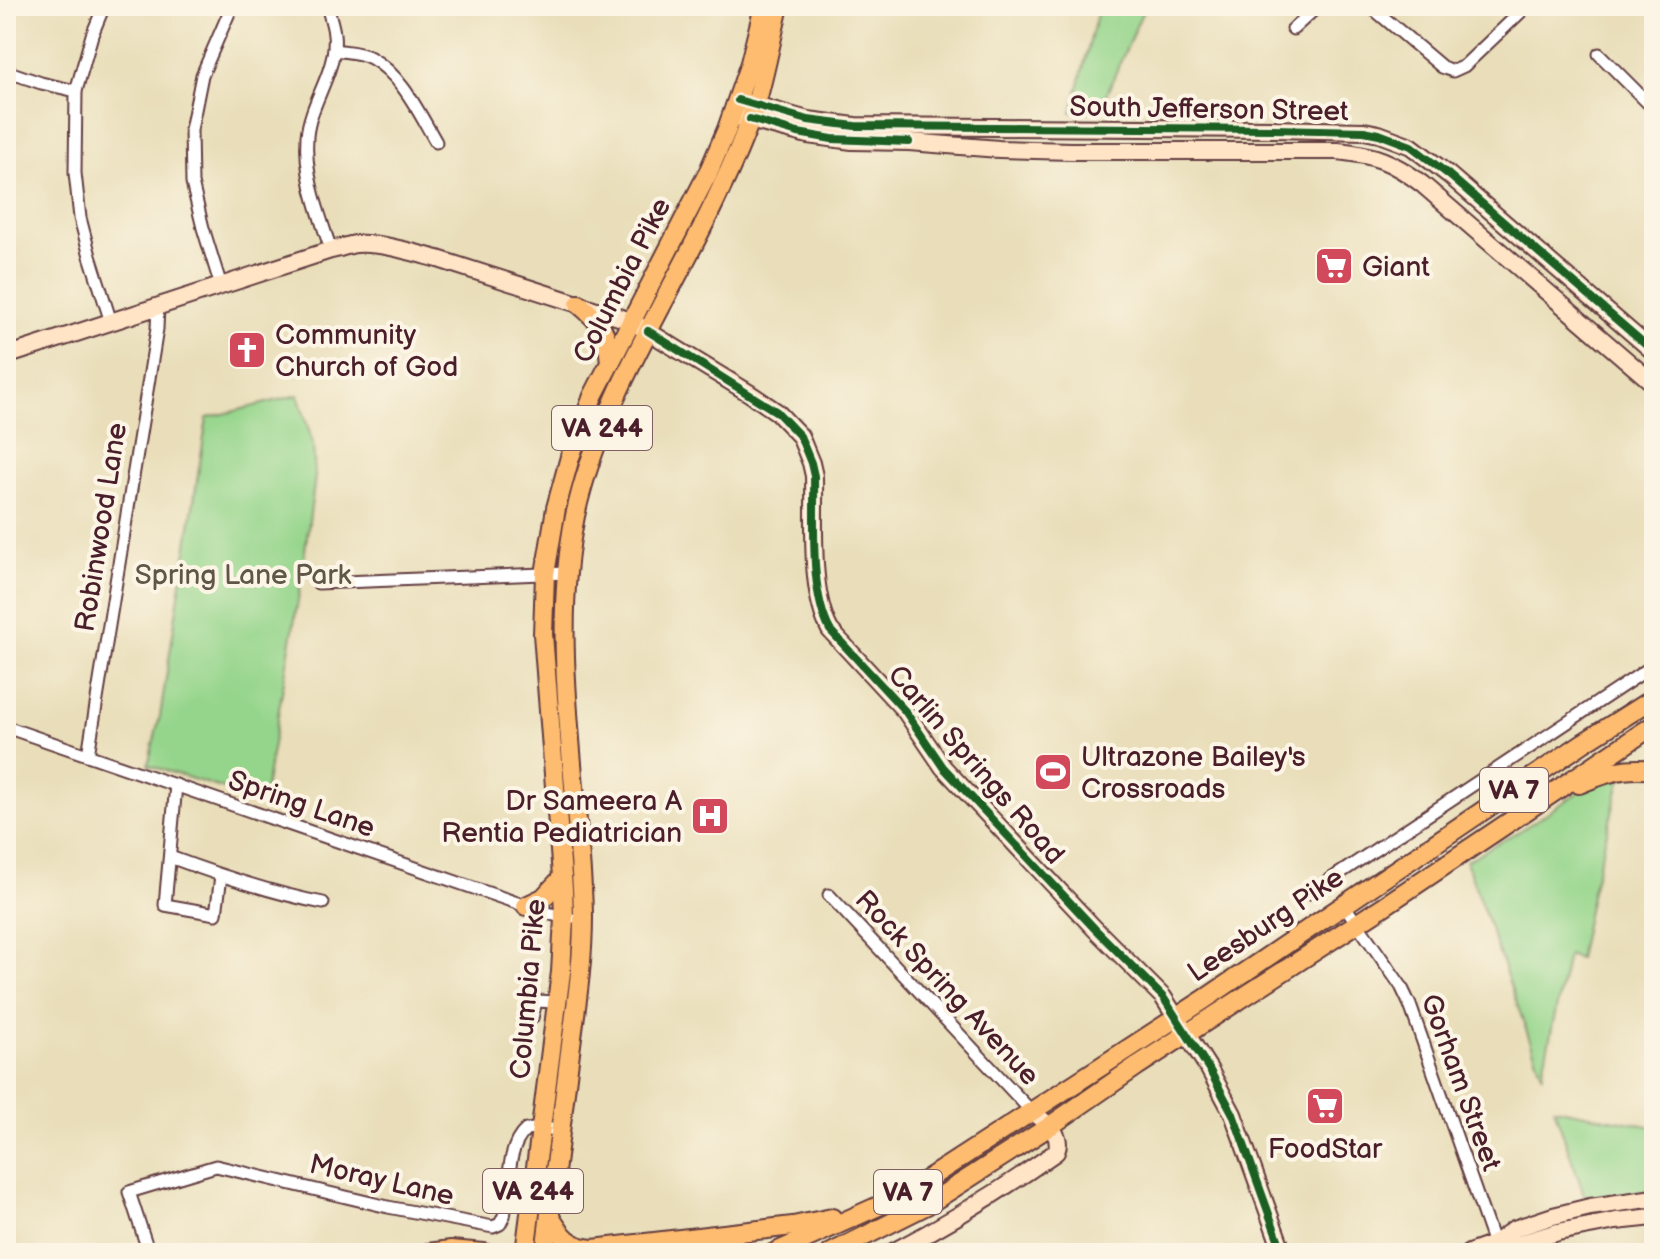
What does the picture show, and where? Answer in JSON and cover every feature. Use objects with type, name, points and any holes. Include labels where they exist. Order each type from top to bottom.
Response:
[{"type":"main road","name":"Columbia Pike","points":[[525,1253],[578,987],[565,618],[567,573],[575,516],[597,442],[613,403],[738,151],[750,63],[764,6]]},
{"type":"main road","name":"Columbia Pike","points":[[545,1253],[550,1217],[557,1002],[574,918],[562,878],[543,645],[545,574],[554,518],[570,457],[588,406],[714,161],[744,110],[779,6]]},
{"type":"main road","points":[[579,304],[603,328],[610,363]]},
{"type":"main road","name":"Leesburg Pike","points":[[774,1253],[903,1195],[1177,1017],[1654,698]]},
{"type":"main road","name":"Leesburg Pike","points":[[831,1253],[927,1205],[1357,924],[1654,725]]},
{"type":"main road","points":[[1543,799],[1618,770],[1654,770]]},
{"type":"main road","points":[[526,906],[549,893],[562,878]]},
{"type":"main road","points":[[550,1217],[569,1243],[593,1249],[793,1226],[829,1219],[903,1195]]},
{"type":"main road","points":[[428,1253],[451,1250],[484,1253]]},
{"type":"street","points":[[104,6],[76,91],[75,173],[80,218],[111,322]]},
{"type":"street","points":[[221,286],[192,183],[191,130],[202,75],[232,6]]},
{"type":"street","points":[[327,6],[334,29],[334,50],[313,109],[307,147],[310,187],[331,250]]},
{"type":"street","points":[[1293,29],[1318,6]]},
{"type":"street","points":[[1370,6],[1442,67],[1453,71],[1464,66],[1527,6]]},
{"type":"street","points":[[334,50],[369,56],[390,71],[436,142]]},
{"type":"street","points":[[1599,54],[1654,109]]},
{"type":"street","points":[[6,72],[76,91]]},
{"type":"street","name":"South Jefferson Street","points":[[744,110],[855,126],[1273,129],[1379,134],[1411,146],[1449,175],[1654,352]]},
{"type":"street","name":"South Jefferson Street","points":[[744,110],[798,133],[852,141],[1071,151],[1338,151],[1366,154],[1403,169],[1422,184],[1654,384]]},
{"type":"street","name":"Carlin Springs Road","points":[[6,356],[331,250],[367,244],[409,252],[631,321],[777,412],[800,436],[811,463],[818,596],[830,630],[905,711],[943,767],[1150,983],[1177,1017],[1233,1114],[1283,1253]]},
{"type":"street","name":"Robinwood Lane","points":[[88,755],[157,329],[158,306]]},
{"type":"street","points":[[318,583],[567,573]]},
{"type":"street","points":[[1310,893],[1654,665]]},
{"type":"street","name":"Spring Lane","points":[[6,727],[526,906],[574,918]]},
{"type":"street","points":[[176,785],[165,905],[216,914],[221,876]]},
{"type":"street","points":[[170,857],[289,897],[323,903]]},
{"type":"street","name":"Rock Spring Avenue","points":[[829,895],[1032,1112]]},
{"type":"street","name":"Gorham Street","points":[[1344,905],[1401,986],[1410,1005],[1494,1244]]},
{"type":"street","points":[[532,1018],[536,1001],[557,1002]]},
{"type":"street","points":[[891,1253],[992,1196],[1056,1152],[1059,1144],[1050,1126],[1032,1112]]},
{"type":"street","name":"Moray Lane","points":[[149,1253],[129,1192],[216,1166],[492,1228],[501,1222],[505,1212],[516,1143],[526,1130],[551,1129]]},
{"type":"street","points":[[1469,1253],[1494,1244],[1514,1229],[1553,1216],[1654,1198]]},
{"type":"street","points":[[1494,1244],[1519,1244],[1558,1232],[1654,1217]]},
{"type":"green space","points":[[1099,6],[1145,6],[1099,111],[1072,112]]},
{"type":"green space","name":"Spring Lane Park","points":[[298,395],[313,444],[315,477],[299,595],[263,801],[148,765],[160,716],[207,418]]},
{"type":"green space","points":[[1622,774],[1578,959],[1568,955],[1542,1074],[1466,861],[1587,787]]},
{"type":"green space","points":[[1554,1108],[1654,1127],[1654,1190],[1586,1200]]},
{"type":"cycle path","points":[[738,100],[808,120],[855,126],[1273,129],[1379,134],[1411,146],[1449,175],[1654,352]]},
{"type":"cycle path","points":[[750,119],[832,139],[909,142]]},
{"type":"cycle path","points":[[648,331],[777,412],[800,436],[814,476],[816,576],[823,614],[830,630],[905,711],[943,767],[1163,997],[1209,1069],[1233,1114],[1283,1253]]},
{"type":"place","name":"Giant","points":[[1334,266]]},
{"type":"place","name":"Community Church of God","points":[[247,350]]},
{"type":"place","name":"Ultrazone Bailey's Crossroads","points":[[1053,772]]},
{"type":"place","name":"Dr Sameera A Rentia Pediatrician","points":[[710,816]]},
{"type":"place","name":"FoodStar","points":[[1325,1106]]}]
